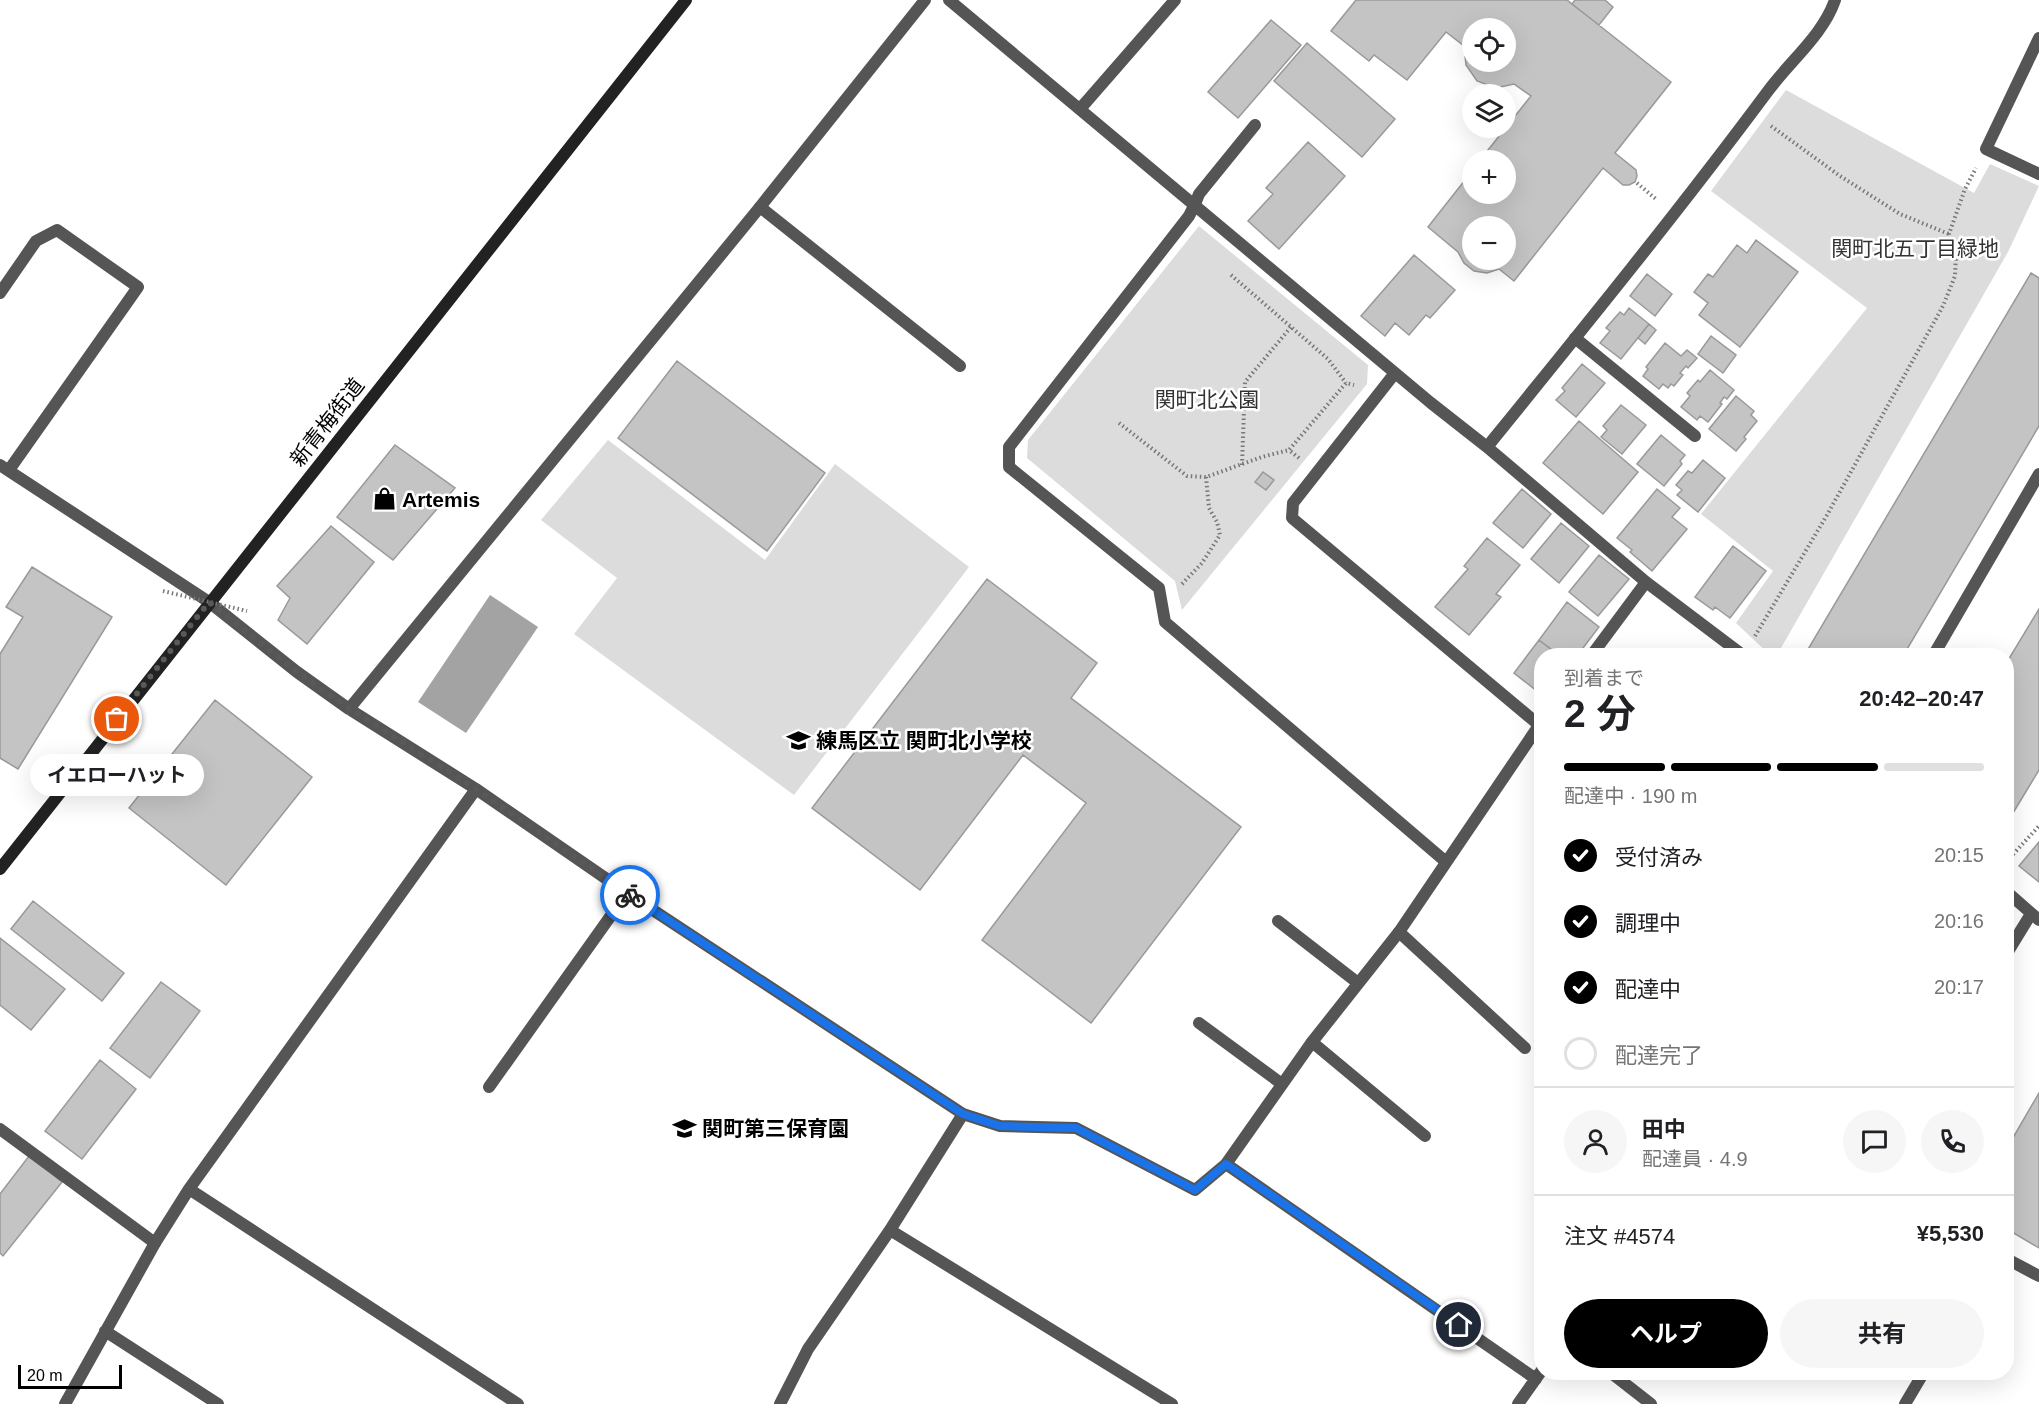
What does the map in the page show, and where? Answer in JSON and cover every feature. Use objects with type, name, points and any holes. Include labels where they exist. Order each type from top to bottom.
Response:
[{"type":"main road","name":"新青梅街道","points":[[0,869],[686,0]]},
{"type":"street","points":[[349,708],[760,207],[925,0]]},
{"type":"street","points":[[950,0],[1646,582],[1733,648]]},
{"type":"street","points":[[1080,109],[1175,0]]},
{"type":"street","points":[[1487,447],[1829,16],[1835,0]]},
{"type":"street","points":[[2039,38],[1986,149],[2039,174]]},
{"type":"street","points":[[1255,125],[1199,194],[1189,216],[1009,447],[1009,467],[1159,588],[1165,622],[1445,861]]},
{"type":"street","points":[[760,207],[960,366]]},
{"type":"street","points":[[0,294],[36,241],[57,230],[138,287],[5,467],[209,602],[297,672],[349,708],[476,789],[627,893],[963,1114],[1000,1126],[1076,1128],[1195,1190],[1226,1164],[1312,1042],[1399,932],[1534,732]]},
{"type":"street","points":[[1575,338],[1695,436]]},
{"type":"street","points":[[1395,373],[1293,503],[1292,518],[1534,718]]},
{"type":"street","points":[[1937,648],[2039,474]]},
{"type":"street","points":[[1597,648],[1646,582]]},
{"type":"street","points":[[65,1404],[155,1243],[189,1189],[476,789]]},
{"type":"street","points":[[489,1087],[627,893]]},
{"type":"street","points":[[2014,898],[2035,917],[2014,944]]},
{"type":"street","points":[[1278,921],[1358,983]]},
{"type":"street","points":[[1399,932],[1525,1048]]},
{"type":"street","points":[[1199,1023],[1282,1084]]},
{"type":"street","points":[[1312,1042],[1425,1136]]},
{"type":"street","points":[[780,1404],[808,1349],[890,1230],[963,1114]]},
{"type":"street","points":[[0,1129],[155,1243]]},
{"type":"street","points":[[1226,1164],[1534,1372]]},
{"type":"street","points":[[189,1189],[518,1404]]},
{"type":"street","points":[[890,1230],[1172,1404]]},
{"type":"street","points":[[2014,1263],[2039,1276]]},
{"type":"street","points":[[105,1331],[218,1404]]},
{"type":"street","points":[[1518,1404],[1535,1380]]},
{"type":"street","points":[[1620,1380],[1651,1404]]},
{"type":"street","points":[[1905,1404],[1919,1380]]},
{"type":"path","points":[[1754,112],[1840,176],[1900,214],[1950,234]]},
{"type":"path","points":[[1753,639],[1827,515],[1943,306],[1955,276],[1956,254],[1950,234],[1965,189],[1986,149]]},
{"type":"path","points":[[1231,275],[1328,359],[1346,383],[1370,388],[1377,394]]},
{"type":"path","points":[[1242,465],[1245,382],[1291,327]]},
{"type":"path","points":[[1119,423],[1187,476],[1206,477],[1289,450],[1346,383]]},
{"type":"path","points":[[1289,450],[1316,472]]},
{"type":"path","points":[[1160,596],[1170,593],[1185,582],[1202,563],[1220,535],[1209,508],[1206,477]]},
{"type":"path","points":[[163,591],[247,611]]},
{"type":"path","points":[[2014,853],[2039,826]]},
{"type":"green space","name":"関町北五丁目緑地","points":[[1786,90],[1974,193],[1990,164],[2039,186],[2008,252],[1781,648],[1763,648],[1736,623],[1773,571],[1701,514],[1867,308],[1711,191]]},
{"type":"green space","name":"関町北公園","points":[[1199,226],[1368,365],[1367,384],[1182,610],[1175,581],[1027,458],[1028,440]]},
{"type":"green space","points":[[608,440],[765,560],[835,464],[969,567],[794,795],[574,634],[617,578],[541,520]]},
{"type":"shaded area","points":[[490,595],[538,627],[466,733],[418,702]]},
{"type":"building","points":[[1356,0],[1567,0],[1671,82],[1615,153],[1636,170],[1635,182],[1623,185],[1603,168],[1514,281],[1500,270],[1516,270],[1516,216],[1462,216],[1462,259],[1458,252],[1428,227],[1462,184],[1462,204],[1516,204],[1516,150],[1488,150],[1498,138],[1516,138],[1516,115],[1531,96],[1516,84],[1485,84],[1477,81],[1471,72],[1516,72],[1516,18],[1462,18],[1462,44],[1446,32],[1407,80],[1374,55],[1369,61],[1331,31]]},
{"type":"building","points":[[1575,0],[1605,0],[1613,7],[1599,25],[1572,4]]},
{"type":"building","points":[[1271,20],[1301,45],[1238,118],[1208,92]]},
{"type":"building","points":[[1307,43],[1395,119],[1362,157],[1274,81]]},
{"type":"building","points":[[1308,142],[1345,176],[1279,249],[1248,221],[1273,194],[1266,188]]},
{"type":"building","points":[[1756,240],[1798,272],[1740,347],[1699,315],[1708,303],[1694,292],[1708,274],[1713,277],[1737,245],[1747,253]]},
{"type":"building","points":[[1414,255],[1455,290],[1430,318],[1426,315],[1409,335],[1395,323],[1385,336],[1361,316]]},
{"type":"building","points":[[1473,270],[1496,270],[1487,273]]},
{"type":"building","points":[[2031,273],[2039,278],[2039,426],[1908,648],[1809,648]]},
{"type":"building","points":[[1647,274],[1672,294],[1655,316],[1630,296]]},
{"type":"building","points":[[1629,308],[1649,324],[1621,359],[1600,343],[1610,331],[1606,328],[1620,312],[1624,315]]},
{"type":"building","points":[[1649,324],[1656,330],[1645,344],[1638,338]]},
{"type":"building","points":[[1711,336],[1736,355],[1723,373],[1698,354]]},
{"type":"building","points":[[1665,343],[1681,356],[1687,350],[1697,358],[1680,373],[1683,375],[1674,386],[1671,384],[1668,388],[1663,384],[1659,389],[1643,376],[1648,369],[1646,367]]},
{"type":"building","points":[[677,361],[825,473],[767,551],[618,438]]},
{"type":"building","points":[[1582,364],[1605,383],[1576,417],[1556,400],[1565,391],[1562,388]]},
{"type":"building","points":[[1710,370],[1734,390],[1727,399],[1724,397],[1720,403],[1722,404],[1708,422],[1700,416],[1697,420],[1681,407],[1690,396],[1687,393]]},
{"type":"building","points":[[1736,396],[1754,411],[1751,415],[1757,421],[1736,451],[1709,429]]},
{"type":"building","points":[[1621,405],[1646,425],[1622,454],[1601,437],[1607,430],[1603,426]]},
{"type":"building","points":[[1579,421],[1638,472],[1603,514],[1543,463]]},
{"type":"building","points":[[1661,435],[1685,455],[1680,461],[1682,464],[1664,486],[1637,464]]},
{"type":"building","points":[[395,445],[455,488],[393,560],[337,517]]},
{"type":"building","points":[[1703,460],[1725,478],[1698,512],[1677,495],[1682,490],[1676,485],[1688,471],[1692,473]]},
{"type":"building","points":[[1263,472],[1274,480],[1266,490],[1255,482]]},
{"type":"building","points":[[1522,489],[1551,514],[1523,548],[1493,523]]},
{"type":"building","points":[[1657,489],[1680,508],[1672,517],[1687,529],[1652,571],[1617,538]]},
{"type":"building","points":[[1561,523],[1589,546],[1559,583],[1531,559]]},
{"type":"building","points":[[331,526],[374,562],[307,644],[278,620],[290,598],[277,586]]},
{"type":"building","points":[[1487,538],[1520,565],[1496,594],[1501,597],[1469,635],[1435,607],[1468,569],[1464,566]]},
{"type":"building","points":[[1733,546],[1766,571],[1730,618],[1715,607],[1713,610],[1695,597]]},
{"type":"building","points":[[1599,555],[1629,579],[1598,616],[1569,592]]},
{"type":"building","points":[[32,567],[112,617],[18,769],[0,758],[0,654],[23,617],[6,607]]},
{"type":"building","points":[[987,579],[1097,663],[1071,698],[1241,827],[1091,1023],[982,940],[1086,803],[1023,755],[920,890],[812,808]]},
{"type":"building","points":[[1567,602],[1599,627],[1583,648],[1550,648],[1539,640]]},
{"type":"building","points":[[2039,609],[2039,770],[2014,811],[2014,650]]},
{"type":"building","points":[[1539,640],[1550,648],[1534,648],[1534,689],[1514,673]]},
{"type":"building","points":[[215,700],[312,777],[226,885],[129,808]]},
{"type":"building","points":[[2039,842],[2039,882],[2019,866]]},
{"type":"building","points":[[33,901],[124,973],[102,1001],[11,929]]},
{"type":"building","points":[[0,938],[65,989],[31,1030],[0,1005]]},
{"type":"building","points":[[161,982],[200,1011],[150,1078],[110,1048]]},
{"type":"building","points":[[100,1060],[136,1089],[82,1159],[45,1131]]},
{"type":"building","points":[[2039,1093],[2039,1248],[2014,1233],[2014,1136]]},
{"type":"building","points":[[29,1156],[62,1182],[3,1256],[0,1253],[0,1194]]},
{"type":"way so far","points":[[117,719],[209,602],[297,672],[476,789],[630,895]]},
{"type":"place","name":"Artemis","points":[[384,499]]},
{"type":"place","name":"イエローハット","points":[[117,719]]},
{"type":"place","name":"練馬区立 関町北小学校","points":[[798,740]]},
{"type":"place","name":"関町第三保育園","points":[[684,1128]]},
{"type":"route","points":[[630,895],[963,1114],[1000,1126],[1076,1128],[1195,1190],[1226,1164],[1459,1325]]}]
